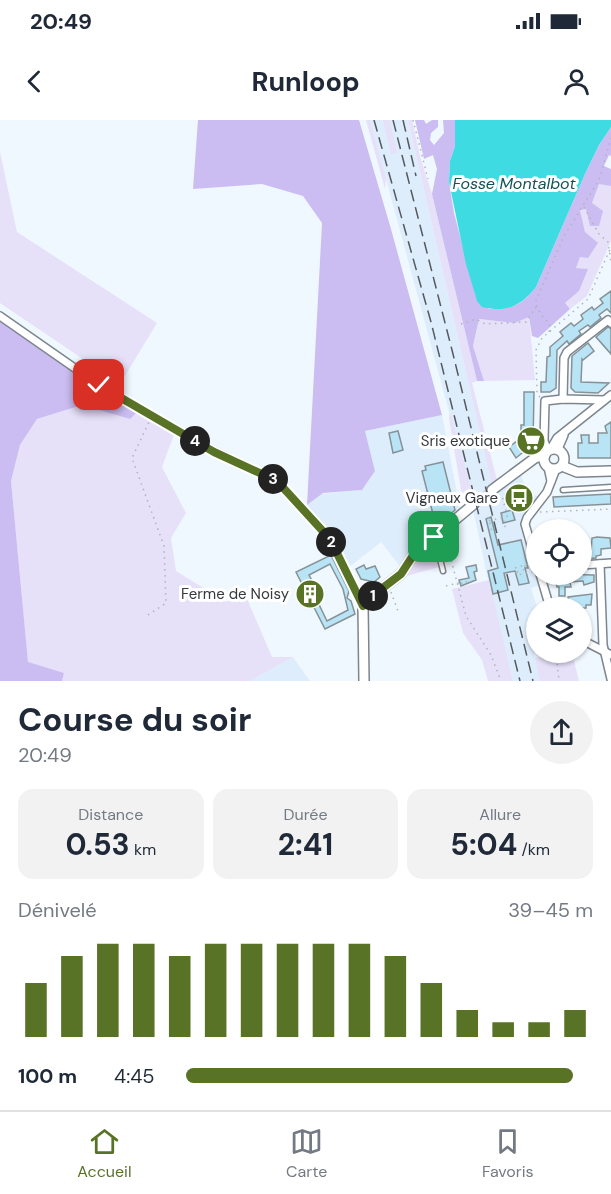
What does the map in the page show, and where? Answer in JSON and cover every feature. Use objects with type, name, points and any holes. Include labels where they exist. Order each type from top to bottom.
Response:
[{"type":"street","points":[[0,316],[99,385],[214,452],[277,481],[330,539],[363,606],[364,681]]},
{"type":"street","points":[[563,399],[564,358],[567,352],[610,320]]},
{"type":"street","points":[[611,394],[567,431],[550,451],[545,461],[555,467],[577,472],[611,471]]},
{"type":"street","points":[[550,451],[544,441],[545,401],[604,400]]},
{"type":"street","points":[[492,490],[536,458],[550,451],[564,455],[564,461],[555,467],[547,492],[527,519]]},
{"type":"street","points":[[363,606],[367,600],[401,574],[414,554],[474,504]]},
{"type":"street","points":[[592,564],[611,563]]},
{"type":"street","points":[[600,564],[611,679]]},
{"type":"street","points":[[592,645],[608,653]]},
{"type":"lane","points":[[563,490],[611,487]]},
{"type":"lane","points":[[438,535],[442,571]]},
{"type":"path","points":[[413,120],[428,179]]},
{"type":"path","points":[[549,332],[550,324],[542,316],[535,303],[564,236],[599,180],[611,138]]},
{"type":"path","points":[[584,206],[599,234],[608,242],[611,262]]},
{"type":"path","points":[[545,401],[537,394],[536,350],[542,338],[588,299],[611,247]]},
{"type":"path","points":[[460,324],[476,319],[485,324],[526,322],[537,306]]},
{"type":"path","points":[[148,615],[166,603],[164,546],[132,458],[152,416]]},
{"type":"path","points":[[489,521],[508,516],[502,496],[508,494]]},
{"type":"path","points":[[506,511],[510,508]]},
{"type":"path","points":[[538,512],[611,509]]},
{"type":"path","points":[[503,516],[506,531]]},
{"type":"path","points":[[488,517],[492,532]]},
{"type":"path","points":[[438,535],[447,538],[447,551],[466,616],[491,655],[501,681]]},
{"type":"path","points":[[514,568],[525,564],[526,569],[516,572],[517,575],[526,572]]},
{"type":"path","points":[[447,586],[461,582],[463,584],[467,581]]},
{"type":"path","points":[[391,592],[398,610]]},
{"type":"path","points":[[557,663],[559,681]]},
{"type":"shaded area","points":[[198,120],[359,120],[442,415],[365,431],[375,471],[362,490],[323,493],[307,505],[322,223],[303,196],[262,184],[193,189]]},
{"type":"shaded area","points":[[366,120],[370,120],[386,178],[385,189]]},
{"type":"shaded area","points":[[370,120],[408,120],[493,491],[522,472],[527,490],[546,499],[532,519],[526,519],[526,527],[523,531],[526,541],[526,585],[540,585],[531,588],[534,597],[526,597],[526,663],[536,663],[541,681],[513,681],[486,571],[473,509],[474,504]]},
{"type":"shaded area","points":[[383,120],[390,120],[397,153],[391,154]]},
{"type":"shaded area","points":[[408,120],[412,120],[432,194],[477,381],[472,383],[497,480],[492,486]]},
{"type":"shaded area","points":[[415,120],[424,120],[426,124],[432,120],[438,120],[438,127],[431,133],[430,140],[434,145],[444,133],[443,120],[455,120],[455,146],[450,161],[449,182],[454,213],[476,297],[489,309],[516,305],[536,287],[585,174],[611,127],[611,156],[609,155],[604,166],[611,169],[611,186],[599,184],[592,203],[603,211],[599,226],[590,226],[586,209],[580,210],[585,232],[598,243],[588,258],[580,257],[576,268],[588,269],[579,291],[565,303],[570,309],[538,338],[532,336],[529,317],[515,323],[479,319],[473,346],[484,381],[477,381],[432,194],[437,169],[433,155],[424,159]]},
{"type":"shaded area","points":[[0,152],[17,232],[157,323],[120,384],[0,303]]},
{"type":"shaded area","points":[[599,183],[611,186],[611,241],[587,296],[570,309],[565,303],[579,291],[587,269],[576,268],[585,232],[580,210],[595,206],[592,203]]},
{"type":"shaded area","points":[[529,317],[535,380],[484,381],[473,346],[479,319],[515,323]]},
{"type":"shaded area","points":[[0,320],[137,412],[130,419],[82,405],[37,419],[20,445],[11,481],[28,662],[64,673],[62,681],[0,681]]},
{"type":"shaded area","points":[[82,405],[130,419],[137,412],[175,432],[162,467],[186,513],[171,538],[176,571],[226,602],[245,594],[272,657],[293,657],[250,681],[62,681],[64,673],[28,663],[11,481],[20,445],[37,419]]},
{"type":"shaded area","points":[[450,412],[474,500],[468,504],[461,490],[449,418]]},
{"type":"shaded area","points":[[442,415],[460,508],[399,565],[381,542],[348,568],[330,534],[307,505],[321,494],[362,490],[375,471],[365,431]]},
{"type":"shaded area","points":[[433,542],[439,567],[403,577],[416,556]]},
{"type":"shaded area","points":[[489,580],[513,681],[488,681],[482,660],[463,633],[452,589]]},
{"type":"shaded area","points":[[293,657],[310,681],[250,681]]},
{"type":"shaded area","points":[[536,663],[574,663],[579,681],[540,681]]},
{"type":"water","name":"Fosse Montalbot","points":[[455,120],[611,120],[611,127],[585,174],[536,287],[525,299],[513,306],[491,309],[482,307],[477,301],[466,264],[449,182],[450,161],[455,146]]},
{"type":"building","points":[[611,291],[611,313],[607,309],[599,315],[601,318],[590,327],[588,325],[579,331],[581,334],[569,344],[567,341],[557,350],[556,388],[550,392],[541,392],[541,382],[546,382],[547,357],[550,356],[550,347],[563,336],[560,332],[571,323],[574,326],[583,319],[581,315],[592,307],[594,310],[603,303],[600,299]]},
{"type":"building","points":[[608,327],[611,329],[611,354],[596,337]]},
{"type":"building","points":[[588,343],[594,351],[582,359],[581,382],[609,383],[598,393],[575,392],[571,388],[572,356]]},
{"type":"building","points":[[524,392],[534,392],[533,444],[516,458],[509,447],[521,438],[521,425],[524,425]]},
{"type":"building","points":[[611,422],[611,458],[578,458],[578,443],[582,443],[581,435],[589,435],[589,443],[598,443],[598,433],[607,433],[605,426]]},
{"type":"building","points":[[398,431],[403,450],[393,453],[389,433]]},
{"type":"building","points":[[443,462],[455,510],[436,526],[422,471],[426,470],[425,466]]},
{"type":"building","points":[[611,494],[611,504],[554,507],[553,497]]},
{"type":"building","points":[[512,510],[515,520],[503,523],[501,513]]},
{"type":"building","points":[[491,517],[498,545],[521,540],[526,560],[526,584],[519,585],[515,571],[504,573],[508,590],[493,594],[488,571],[498,568],[486,519]]},
{"type":"building","points":[[592,538],[610,538],[611,548],[601,549],[601,555],[592,558]]},
{"type":"building","name":"Ferme de Noisy","points":[[331,555],[349,591],[347,598],[351,601],[355,614],[325,629],[296,572]],"holes":[[[330,564],[343,589],[348,610],[327,621],[312,590],[316,588],[309,575]]]},
{"type":"building","points":[[364,565],[366,569],[375,566],[380,577],[374,582],[361,579],[356,569]]},
{"type":"building","points":[[476,565],[477,571],[474,572],[476,580],[461,586],[459,580],[469,578],[466,567]]},
{"type":"building","points":[[557,585],[571,585],[571,587],[565,587],[565,596],[559,596],[559,587]]},
{"type":"building","points":[[592,594],[592,597],[568,597]]},
{"type":"tunnel","points":[[474,504],[492,490]]},
{"type":"railway","points":[[374,120],[431,322],[520,681]]},
{"type":"railway","points":[[393,120],[533,681]]},
{"type":"railway","points":[[403,120],[416,176]]},
{"type":"place","name":"Sris exotique","points":[[531,441]]},
{"type":"place","name":"Vigneux Gare","points":[[519,498]]},
{"type":"place","name":"Ferme de Noisy","points":[[310,594]]},
{"type":"route","points":[[99,385],[214,452],[277,481],[330,539],[363,606],[367,600],[401,574],[414,554],[434,537]]}]
